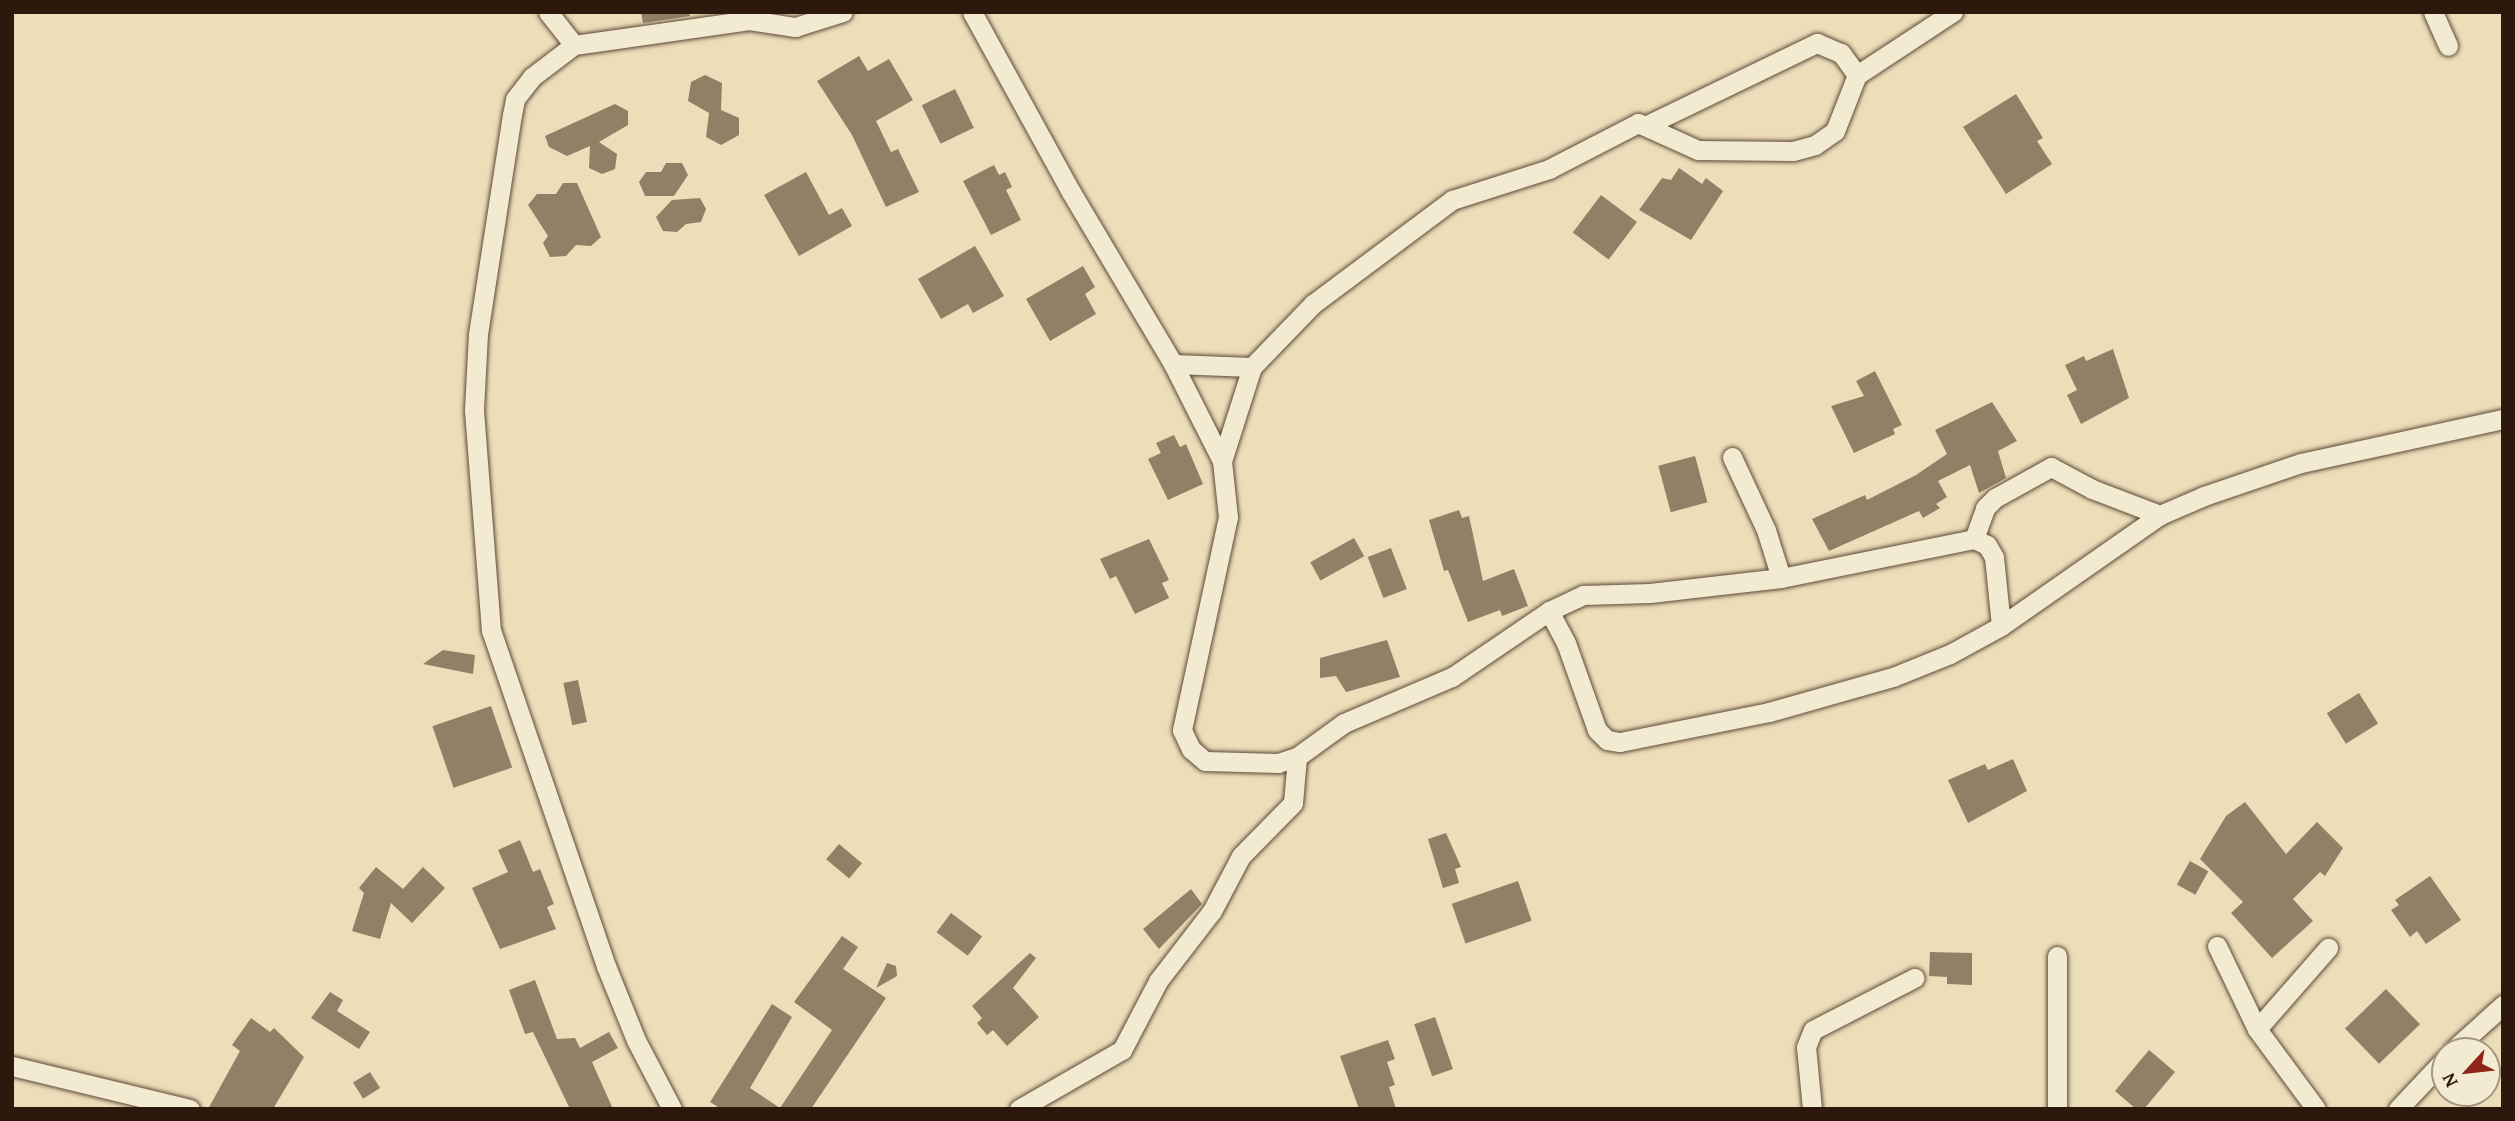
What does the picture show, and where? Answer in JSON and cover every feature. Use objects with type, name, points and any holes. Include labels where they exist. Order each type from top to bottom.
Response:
[{"type":"street","points":[[548,12],[574,45]]},
{"type":"street","points":[[672,1109],[636,1040],[606,966],[499,665],[486,599],[474,410],[478,347],[512,115],[515,99],[532,77],[574,45],[749,20],[795,27],[843,12]]},
{"type":"street","points":[[972,12],[1071,192],[1172,364],[1222,461],[1228,517],[1182,730],[1191,749],[1213,764],[1278,763],[1297,757],[1344,723],[1452,677],[1549,611],[1583,595],[1650,593],[1781,578],[1975,539],[1987,545],[1994,557],[2001,626]]},
{"type":"street","points":[[1647,125],[1682,146],[1698,150],[1793,151],[1815,145],[1835,131],[1857,75],[1953,12]]},
{"type":"street","points":[[2433,12],[2448,46]]},
{"type":"street","points":[[1222,461],[1252,367],[1313,304],[1452,200],[1549,169],[1629,125],[1647,125],[1817,43],[1840,53],[1857,75]]},
{"type":"street","points":[[1172,364],[1252,367]]},
{"type":"street","points":[[1549,611],[1597,730],[1612,742],[1769,712],[1893,677],[1950,654],[2001,626],[2160,515],[2301,463],[2503,419]]},
{"type":"street","points":[[1732,457],[1766,530],[1781,578]]},
{"type":"street","points":[[1975,539],[1985,509],[1995,498],[2051,467],[2092,489],[2160,515]]},
{"type":"street","points":[[1018,1109],[1122,1050],[1158,981],[1212,911],[1241,856],[1293,803],[1297,757]]},
{"type":"street","points":[[2217,946],[2258,1029],[2316,1109]]},
{"type":"street","points":[[2258,1029],[2328,947]]},
{"type":"street","points":[[2057,956],[2057,1109]]},
{"type":"street","points":[[1812,1109],[1806,1047],[1813,1030],[1914,978]]},
{"type":"street","points":[[2468,1037],[2503,1005]]},
{"type":"street","points":[[12,1066],[190,1109]]},
{"type":"street","points":[[2398,1109],[2431,1074]]},
{"type":"building","points":[[641,12],[689,12],[690,16],[643,23]]},
{"type":"building","points":[[859,56],[868,71],[889,59],[913,100],[876,121],[891,152],[898,149],[919,192],[886,207],[852,135],[817,81]]},
{"type":"building","points":[[705,75],[722,83],[721,110],[739,118],[739,135],[721,145],[706,137],[709,113],[688,101],[691,82]]},
{"type":"building","points":[[955,89],[974,128],[941,144],[922,105]]},
{"type":"building","points":[[2016,94],[2043,138],[2037,141],[2052,164],[2006,194],[1963,127]]},
{"type":"building","points":[[615,104],[628,111],[628,125],[599,142],[617,154],[615,169],[602,174],[589,168],[590,146],[567,156],[549,147],[545,136]]},
{"type":"building","points":[[666,163],[682,163],[688,175],[674,196],[645,196],[639,182],[646,172],[661,172]]},
{"type":"building","points":[[994,165],[999,175],[1005,172],[1012,187],[1006,190],[1021,220],[991,235],[963,181]]},
{"type":"building","points":[[1679,168],[1702,184],[1706,178],[1723,191],[1691,240],[1639,210],[1662,178],[1671,180]]},
{"type":"building","points":[[806,172],[829,215],[842,208],[852,226],[799,256],[764,195]]},
{"type":"building","points":[[563,183],[577,183],[601,237],[591,246],[576,245],[566,256],[550,257],[543,243],[548,236],[528,205],[537,194],[556,194]]},
{"type":"building","points":[[1601,195],[1637,222],[1609,260],[1573,233]]},
{"type":"building","points":[[700,198],[706,209],[701,222],[686,224],[677,232],[663,231],[656,217],[672,200]]},
{"type":"building","points":[[975,246],[1004,296],[973,313],[968,304],[941,319],[918,279]]},
{"type":"building","points":[[1083,266],[1095,287],[1085,294],[1096,314],[1050,341],[1026,299]]},
{"type":"building","points":[[2113,349],[2129,398],[2081,424],[2067,395],[2077,390],[2065,365],[2084,356],[2086,361]]},
{"type":"building","points":[[1875,371],[1902,425],[1893,429],[1895,434],[1854,453],[1831,406],[1864,396],[1856,381]]},
{"type":"building","points":[[1992,402],[2017,441],[1998,451],[2006,478],[1979,493],[1970,465],[1938,481],[1947,497],[1936,504],[1940,508],[1923,518],[1919,511],[1829,551],[1812,519],[1865,495],[1867,500],[1916,475],[1947,454],[1935,430]]},
{"type":"building","points":[[1174,435],[1180,447],[1186,444],[1203,484],[1168,500],[1148,459],[1161,453],[1156,443]]},
{"type":"building","points":[[1695,456],[1707,502],[1671,512],[1658,466]]},
{"type":"building","points":[[1459,510],[1462,518],[1469,516],[1483,581],[1514,569],[1528,606],[1502,616],[1500,610],[1468,622],[1448,570],[1444,571],[1429,520]]},
{"type":"building","points":[[1354,538],[1364,556],[1320,581],[1310,562]]},
{"type":"building","points":[[1149,539],[1169,580],[1162,583],[1169,598],[1135,614],[1116,576],[1110,579],[1100,559]]},
{"type":"building","points":[[1391,548],[1407,589],[1383,598],[1368,557]]},
{"type":"building","points":[[1387,640],[1400,677],[1346,692],[1336,676],[1320,678],[1320,658]]},
{"type":"building","points":[[443,650],[475,655],[473,674],[423,664]]},
{"type":"building","points":[[578,680],[587,722],[572,725],[563,683]]},
{"type":"building","points":[[2359,693],[2378,724],[2346,744],[2327,713]]},
{"type":"building","points":[[491,706],[512,767],[454,788],[432,726]]},
{"type":"building","points":[[2013,759],[2027,791],[1968,823],[1948,780],[1985,764],[1988,770]]},
{"type":"building","points":[[2245,802],[2286,854],[2317,822],[2343,848],[2325,876],[2320,872],[2293,899],[2313,921],[2272,958],[2231,913],[2243,902],[2200,859],[2226,816]]},
{"type":"building","points":[[1446,833],[1461,867],[1455,869],[1459,883],[1443,888],[1428,839]]},
{"type":"building","points":[[520,840],[533,872],[540,869],[554,904],[547,907],[556,929],[500,949],[472,888],[508,872],[498,850]]},
{"type":"building","points":[[839,844],[862,863],[849,879],[826,859]]},
{"type":"building","points":[[2190,861],[2208,871],[2195,895],[2177,885]]},
{"type":"building","points":[[376,867],[403,889],[423,867],[445,888],[412,923],[391,903],[380,939],[352,931],[364,893],[359,888]]},
{"type":"building","points":[[2430,876],[2461,920],[2426,944],[2417,931],[2410,937],[2391,910],[2399,905],[2395,900]]},
{"type":"building","points":[[1518,881],[1532,921],[1465,944],[1452,904]]},
{"type":"building","points":[[1191,889],[1202,904],[1159,949],[1143,929]]},
{"type":"building","points":[[951,913],[982,936],[968,956],[937,932]]},
{"type":"building","points":[[842,936],[858,947],[843,969],[886,998],[811,1109],[721,1109],[710,1102],[772,1004],[792,1017],[750,1088],[780,1108],[832,1030],[794,1002]]},
{"type":"building","points":[[1930,952],[1972,953],[1972,985],[1947,984],[1947,977],[1929,976]]},
{"type":"building","points":[[1030,953],[1036,958],[1013,988],[1039,1017],[1007,1046],[993,1030],[987,1035],[977,1023],[982,1018],[972,1006]]},
{"type":"building","points":[[887,963],[896,966],[897,976],[876,988]]},
{"type":"building","points":[[535,980],[557,1039],[575,1038],[580,1048],[609,1032],[618,1048],[592,1062],[613,1109],[570,1109],[533,1032],[525,1034],[509,990]]},
{"type":"building","points":[[2386,989],[2420,1024],[2379,1064],[2345,1029]]},
{"type":"building","points":[[330,992],[343,1000],[337,1011],[370,1032],[359,1049],[311,1018]]},
{"type":"building","points":[[1435,1017],[1453,1069],[1432,1076],[1414,1024]]},
{"type":"building","points":[[251,1018],[270,1032],[274,1028],[304,1057],[273,1109],[208,1109],[240,1051],[232,1045]]},
{"type":"building","points":[[1388,1040],[1395,1059],[1387,1062],[1395,1085],[1389,1087],[1396,1109],[1359,1109],[1340,1056]]},
{"type":"building","points":[[2149,1050],[2175,1072],[2144,1109],[2136,1109],[2115,1091]]},
{"type":"building","points":[[370,1072],[380,1088],[363,1099],[353,1083]]}]
